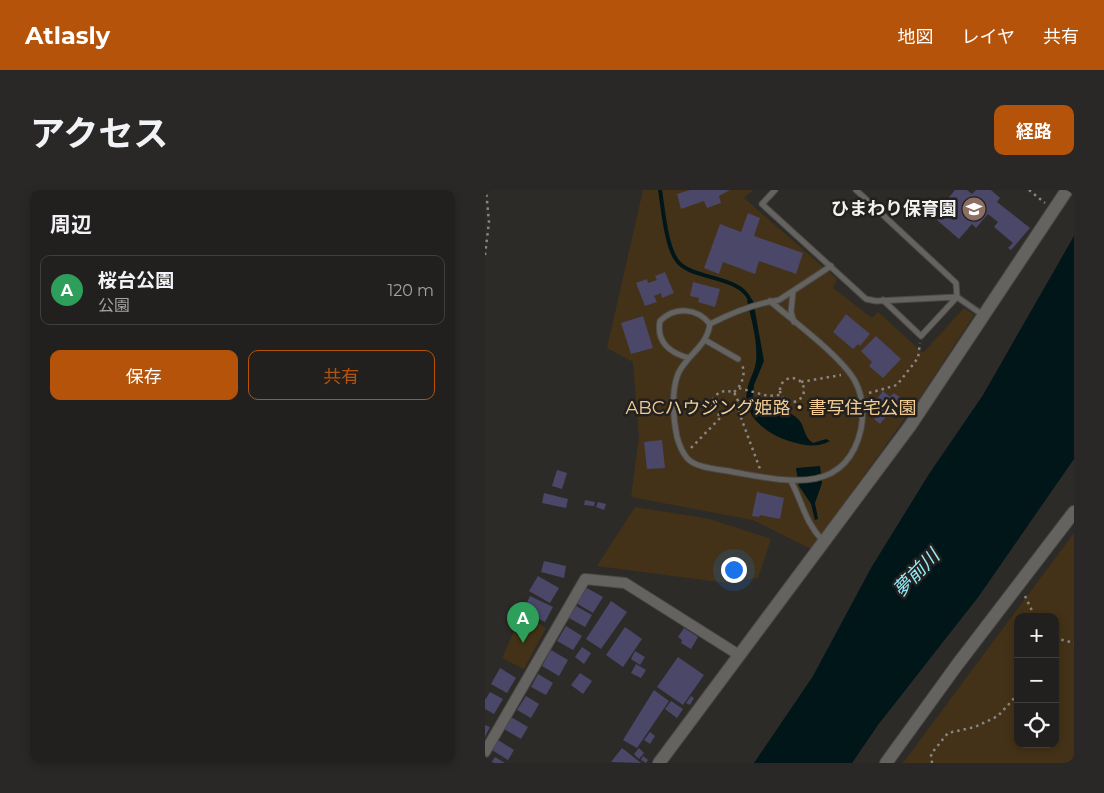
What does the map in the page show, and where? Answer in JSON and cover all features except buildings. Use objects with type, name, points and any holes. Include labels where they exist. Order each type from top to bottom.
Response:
[{"type":"street","points":[[659,763],[910,426],[1067,190]]},
{"type":"street","points":[[886,763],[1074,512]]},
{"type":"street","points":[[485,752],[585,579],[625,583],[739,655]]},
{"type":"lane","points":[[775,190],[762,204],[867,299],[957,297],[984,316]]},
{"type":"lane","points":[[856,190],[956,282],[957,297],[921,336],[883,300]]},
{"type":"lane","points":[[770,302],[849,373],[862,396],[863,421],[852,453],[844,464],[821,478],[795,481],[763,477],[702,466],[688,459],[677,437],[675,384],[680,369],[705,340],[710,324],[747,307],[779,300],[831,266]]},
{"type":"lane","points":[[793,291],[791,312],[794,322]]},
{"type":"lane","points":[[689,358],[674,354],[667,347],[661,339],[661,321],[673,311],[684,310],[705,317],[710,324]]},
{"type":"lane","points":[[705,340],[738,359]]},
{"type":"lane","points":[[795,481],[806,519],[824,542]]},
{"type":"path","points":[[485,255],[489,222],[486,190]]},
{"type":"path","points":[[1029,190],[1054,210]]},
{"type":"path","points":[[862,396],[897,385],[918,358],[921,336]]},
{"type":"path","points":[[722,415],[713,412],[712,402],[717,393],[724,390],[734,392],[739,388],[744,370],[738,359]]},
{"type":"path","points":[[801,382],[849,373]]},
{"type":"path","points":[[791,377],[801,382],[804,388],[801,400],[793,403],[786,401],[780,395],[780,385],[786,379],[791,377]]},
{"type":"path","points":[[739,388],[768,396],[780,395]]},
{"type":"path","points":[[734,392],[738,401],[737,407],[763,477]]},
{"type":"path","points":[[685,455],[722,415],[737,407]]},
{"type":"path","points":[[1019,584],[1033,613]]},
{"type":"path","points":[[1059,639],[1074,643]]},
{"type":"path","points":[[932,763],[931,754],[948,733],[975,727],[998,716],[1014,698]]},
{"type":"green space","name":"ABCハウジング姫路・書写住宅公園","points":[[643,190],[753,190],[744,198],[837,279],[833,288],[872,318],[878,312],[923,353],[964,308],[974,315],[923,393],[811,549],[753,520],[631,497],[639,436],[633,362],[607,348]]},
{"type":"green space","points":[[635,507],[710,519],[771,539],[758,578],[727,583],[597,566]]},
{"type":"green space","points":[[1074,533],[1074,763],[903,763],[1014,614],[1014,748],[1059,748],[1059,613],[1015,613]]},
{"type":"green space","points":[[522,614],[546,628],[524,669],[502,658]]},
{"type":"water","name":"夢前川","points":[[1074,236],[1074,459],[979,596],[878,725],[852,763],[754,763],[813,676],[871,568],[929,474],[983,395]]},
{"type":"water","points":[[747,300],[753,300],[764,361],[754,385],[753,397],[762,405],[793,415],[799,420],[808,438],[813,443],[826,439],[830,441],[814,446],[789,441],[772,434],[752,416],[746,399],[755,365],[756,346]]},
{"type":"water","points":[[820,466],[822,483],[815,503],[818,519],[815,520],[811,504],[799,486],[796,468]]},
{"type":"waterway","points":[[660,190],[668,240],[675,258],[688,269],[737,286],[745,292],[750,300]]},
{"type":"place","name":"ひまわり保育園","points":[[974,209]]},
{"type":"place","name":"桜台公園","points":[[523,643]]}]
